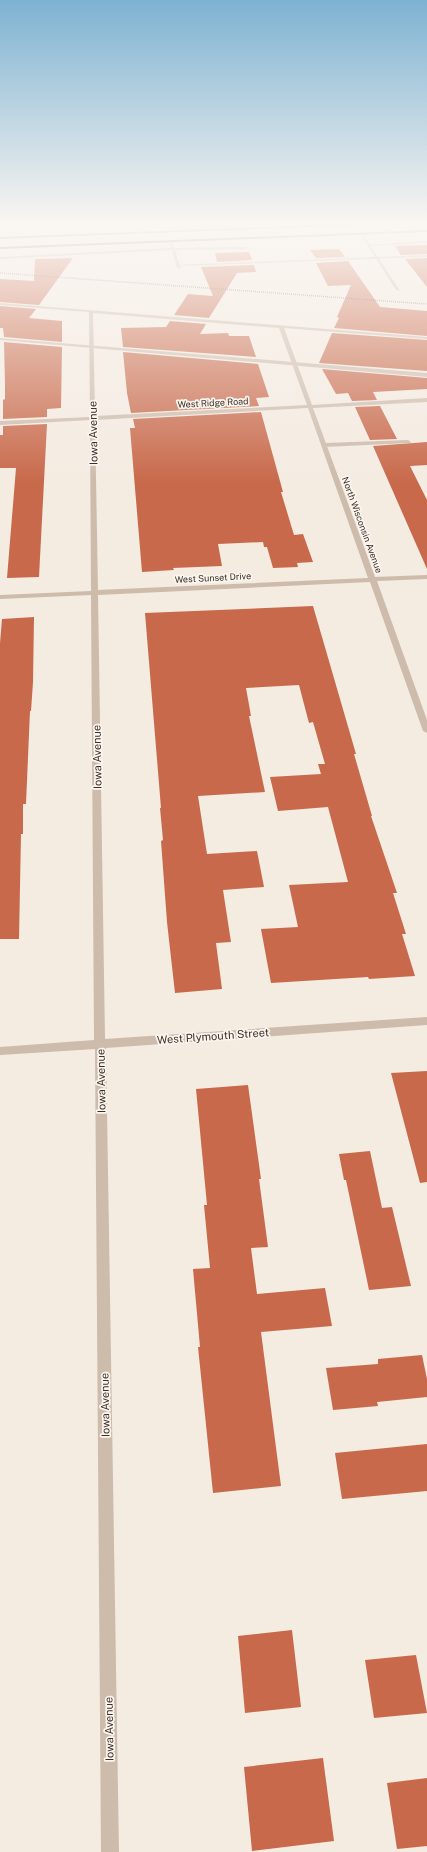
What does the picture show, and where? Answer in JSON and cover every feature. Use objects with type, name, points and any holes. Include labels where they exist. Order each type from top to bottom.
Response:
[{"type":"street","points":[[84,310],[427,338]]},
{"type":"street","name":"Iowa Avenue","points":[[91,311],[110,1852]]},
{"type":"street","name":"North Wisconsin Avenue","points":[[281,326],[427,731]]},
{"type":"street","points":[[0,339],[427,375]]},
{"type":"street","name":"West Ridge Road","points":[[0,423],[427,400]]},
{"type":"street","points":[[324,445],[408,442]]},
{"type":"street","name":"West Sunset Drive","points":[[0,597],[427,577]]},
{"type":"street","name":"West Plymouth Street","points":[[0,1051],[427,1021]]},
{"type":"building","points":[[0,310],[35,310],[29,318],[62,321],[62,342],[4,337],[3,328],[0,328]]},
{"type":"building","points":[[177,310],[214,310],[209,318],[174,315]]},
{"type":"building","points":[[340,310],[427,311],[427,336],[334,328],[339,318],[337,317]]},
{"type":"building","points":[[170,321],[206,324],[200,334],[228,333],[229,336],[249,336],[256,357],[123,347],[121,328],[166,327]]},
{"type":"building","points":[[332,333],[427,340],[427,371],[319,363]]},
{"type":"building","points":[[4,342],[62,347],[61,408],[47,409],[47,417],[3,419],[3,400],[5,399]]},
{"type":"building","points":[[123,352],[258,364],[269,397],[256,398],[259,406],[131,413],[127,393]]},
{"type":"building","points":[[322,369],[427,378],[427,389],[373,392],[377,400],[352,401],[348,393],[336,394]]},
{"type":"building","points":[[380,406],[397,439],[370,440],[355,407]]},
{"type":"building","points":[[261,412],[283,492],[281,492],[294,535],[303,534],[313,562],[297,563],[298,567],[273,568],[267,547],[264,547],[263,542],[218,544],[222,566],[173,568],[174,570],[142,572],[130,428],[135,428],[133,419]]},
{"type":"building","points":[[47,424],[39,577],[7,578],[16,468],[0,468],[0,435],[3,435],[3,426]]},
{"type":"building","points":[[427,442],[427,465],[410,466],[427,500],[427,569],[373,446]]},
{"type":"building","points":[[313,606],[356,754],[354,754],[371,816],[397,893],[393,893],[406,934],[402,934],[415,976],[369,979],[368,977],[271,983],[261,929],[298,927],[289,885],[348,882],[328,807],[278,811],[270,777],[321,774],[318,764],[325,764],[313,722],[309,723],[299,685],[246,688],[251,716],[249,716],[265,792],[198,796],[207,854],[257,851],[264,887],[223,890],[231,942],[216,943],[222,989],[175,993],[167,922],[161,841],[163,840],[161,808],[145,613]]},
{"type":"building","points":[[34,617],[33,682],[30,711],[26,804],[23,804],[23,834],[21,834],[19,939],[0,939],[0,643],[2,619]]},
{"type":"building","points":[[427,1071],[427,1182],[420,1183],[391,1073]]},
{"type":"building","points":[[248,1085],[261,1179],[259,1179],[268,1247],[251,1248],[257,1294],[325,1288],[332,1326],[261,1332],[281,1486],[213,1493],[198,1347],[200,1347],[193,1269],[210,1268],[204,1205],[207,1205],[196,1089]]},
{"type":"building","points":[[370,1151],[382,1208],[392,1207],[411,1286],[369,1290],[346,1180],[344,1180],[339,1154]]},
{"type":"building","points":[[422,1355],[427,1379],[427,1397],[377,1402],[378,1406],[333,1410],[326,1368],[378,1364],[378,1359]]},
{"type":"building","points":[[427,1444],[427,1491],[342,1499],[335,1453]]},
{"type":"building","points":[[292,1630],[301,1707],[245,1713],[238,1636]]},
{"type":"building","points":[[416,1655],[427,1713],[374,1718],[365,1660]]},
{"type":"building","points":[[323,1758],[334,1841],[252,1851],[244,1767]]},
{"type":"building","points":[[427,1778],[427,1846],[397,1849],[387,1783]]}]
